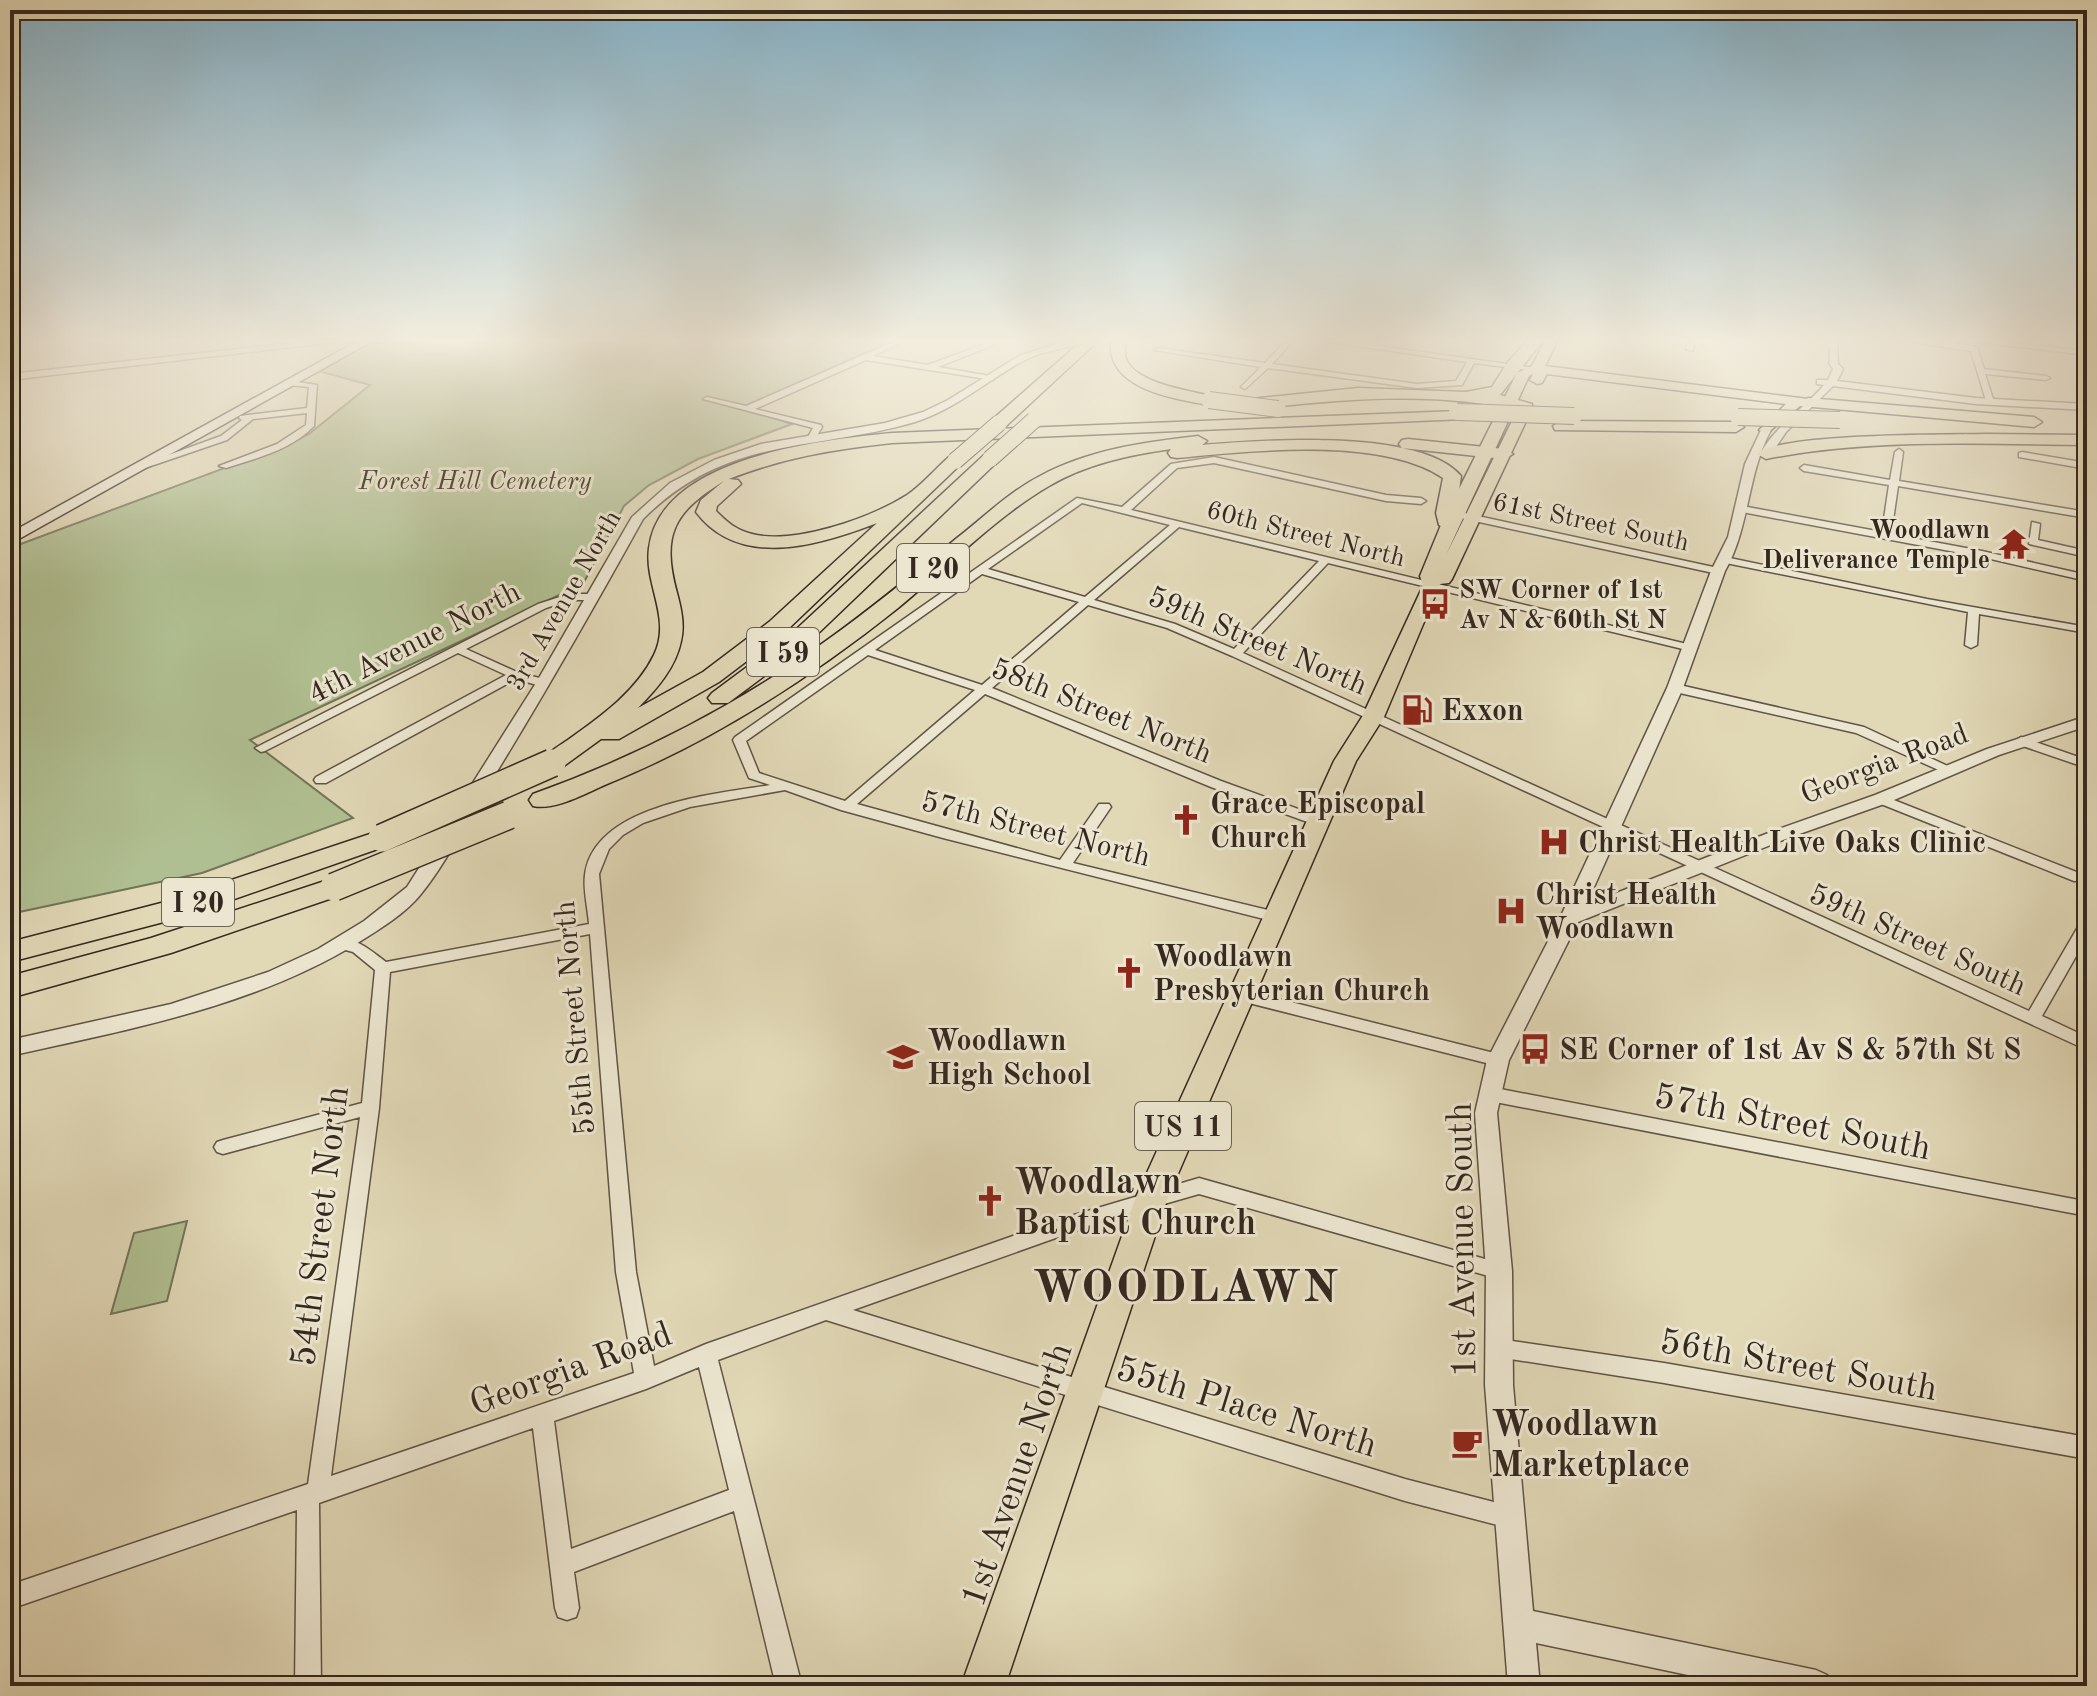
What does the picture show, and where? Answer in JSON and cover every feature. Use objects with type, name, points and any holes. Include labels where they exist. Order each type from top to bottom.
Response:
[{"type":"highway","name":"I 59","points":[[552,763],[635,721],[711,677],[777,627],[1004,418]]},
{"type":"highway","name":"I 20","points":[[10,952],[173,910],[382,838],[552,763],[598,730],[644,689],[666,653],[674,622],[658,549],[662,524],[700,488],[739,468],[833,443],[1036,421],[1171,418]]},
{"type":"highway","name":"I 20","points":[[10,987],[160,946],[334,887],[668,746],[790,677],[877,614],[1000,513],[1049,479],[1084,464],[1126,452],[1227,438],[1437,427],[1452,418]]},
{"type":"highway","name":"I 20","points":[[1523,418],[1592,425],[1737,422]]},
{"type":"highway","name":"I 20","points":[[1632,418],[2087,429]]},
{"type":"highway","points":[[1972,418],[2087,429]]},
{"type":"highway","name":"I 59","points":[[542,800],[653,739],[765,666],[809,630],[990,459],[1036,421]]},
{"type":"highway","name":"I 20","points":[[1837,424],[2087,440]]},
{"type":"highway","points":[[918,497],[852,528],[801,540],[777,541],[731,535],[706,512],[716,495],[751,474],[771,466],[856,450],[1437,427]]},
{"type":"highway","points":[[1771,432],[1815,445]]},
{"type":"highway","points":[[1766,454],[1815,445],[1947,439],[2087,440]]},
{"type":"highway","points":[[1000,513],[1049,486],[1102,468],[1201,450],[1416,444],[1495,453]]},
{"type":"highway","points":[[1335,448],[1398,451],[1445,468],[1452,476],[1446,513],[1459,519]]},
{"type":"highway","points":[[10,1003],[78,981],[160,946]]},
{"type":"main road","points":[[10,536],[224,418]]},
{"type":"main road","points":[[10,536],[224,418]]},
{"type":"main road","name":"1st Avenue North","points":[[1432,586],[1429,576],[1511,418]]},
{"type":"main road","name":"1st Avenue South","points":[[1771,432],[1786,418]]},
{"type":"main road","name":"1st Avenue North","points":[[983,1686],[1152,1197],[1345,761],[1373,717],[1432,586],[1442,581],[1459,519]]},
{"type":"street","points":[[142,466],[224,438],[250,418]]},
{"type":"street","points":[[223,466],[301,435],[310,426],[310,418]]},
{"type":"street","points":[[774,418],[815,432]]},
{"type":"street","name":"3rd Avenue North","points":[[10,1048],[151,1016],[261,985],[343,944],[389,914],[414,891],[544,683],[638,517],[653,500],[675,483],[738,455],[815,432],[846,432],[910,418]]},
{"type":"street","name":"1st Avenue South","points":[[1742,509],[1750,504],[1771,432]]},
{"type":"street","name":"1st Avenue South","points":[[1524,1686],[1509,1517],[1498,1348],[1499,1271],[1486,1113],[1498,1060],[1570,918],[1675,688],[1742,509],[1748,473],[1771,432]]},
{"type":"street","points":[[1886,536],[1899,452]]},
{"type":"street","points":[[2022,455],[2087,466]]},
{"type":"street","points":[[1124,511],[1174,466],[1214,460],[1377,496],[1421,501]]},
{"type":"street","points":[[1804,468],[2087,515]]},
{"type":"street","name":"60th Street North","points":[[980,570],[1080,500],[1324,562],[1691,648]]},
{"type":"street","points":[[1742,509],[2087,578]]},
{"type":"street","name":"61st Street South","points":[[1459,519],[2087,630]]},
{"type":"street","points":[[846,807],[1177,524]]},
{"type":"street","points":[[2035,524],[2033,542],[2087,554]]},
{"type":"street","points":[[1236,654],[1324,562]]},
{"type":"street","points":[[865,650],[980,570]]},
{"type":"street","name":"59th Street North","points":[[980,570],[1171,626],[1509,780]]},
{"type":"street","name":"4th Avenue North","points":[[261,748],[557,600],[593,597]]},
{"type":"street","points":[[1971,645],[1974,609]]},
{"type":"street","points":[[458,649],[515,675],[544,683]]},
{"type":"street","name":"58th Street North","points":[[865,650],[986,690],[1216,784],[1318,821]]},
{"type":"street","name":"57th Street North","points":[[865,650],[739,740],[754,775],[846,807],[1276,917]]},
{"type":"street","points":[[321,780],[515,675]]},
{"type":"street","points":[[1675,688],[1860,730],[1948,769]]},
{"type":"street","name":"Georgia Road","points":[[1570,918],[1881,799],[2021,741],[2085,723]]},
{"type":"street","points":[[2021,741],[2087,764]]},
{"type":"street","name":"59th Street South","points":[[1509,780],[2087,1044]]},
{"type":"street","name":"55th Street North","points":[[646,1379],[626,1272],[592,874],[602,848],[612,837],[644,817],[785,786]]},
{"type":"street","points":[[1881,799],[2084,880]]},
{"type":"street","points":[[1064,865],[1104,807]]},
{"type":"street","points":[[2032,1019],[2087,924]]},
{"type":"street","points":[[343,944],[358,948],[383,968],[596,928]]},
{"type":"street","name":"54th Street North","points":[[308,1686],[313,1493],[370,1108],[383,968]]},
{"type":"street","points":[[1239,995],[1498,1060]]},
{"type":"street","name":"57th Street South","points":[[1490,1094],[2084,1209]]},
{"type":"street","points":[[223,1147],[370,1108]]},
{"type":"street","points":[[1152,1197],[1199,1186],[1499,1271]]},
{"type":"street","name":"Georgia Road","points":[[10,1597],[646,1379],[706,1353],[1152,1197]]},
{"type":"street","name":"55th Place North","points":[[827,1311],[1405,1490],[1509,1517]]},
{"type":"street","name":"56th Street South","points":[[1498,1348],[1664,1373],[2087,1448]]},
{"type":"street","points":[[706,1353],[789,1686]]},
{"type":"street","points":[[542,1415],[567,1608]]},
{"type":"street","points":[[561,1565],[740,1497]]},
{"type":"street","points":[[1518,1623],[1816,1686]]},
{"type":"green space","name":"Forest Hill Cemetery","points":[[329,418],[774,418],[792,424],[698,459],[649,485],[624,506],[583,584],[250,740],[353,818],[202,873],[10,914],[10,548],[309,434]]},
{"type":"green space","points":[[187,1221],[167,1301],[111,1314],[134,1233]]},
{"type":"place","name":"Woodlawn Deliverance Temple","points":[[2014,544]]},
{"type":"place","name":"SW Corner of 1st Av N & 60th St N","points":[[1435,604]]},
{"type":"place","name":"Exxon","points":[[1417,710]]},
{"type":"place","name":"Grace Episcopal Church","points":[[1186,820]]},
{"type":"place","name":"Christ Health Live Oaks Clinic","points":[[1554,842]]},
{"type":"place","name":"Christ Health Woodlawn","points":[[1511,911]]},
{"type":"place","name":"Woodlawn Presbyterian Church","points":[[1129,973]]},
{"type":"place","name":"SE Corner of 1st Av S & 57th St S","points":[[1535,1049]]},
{"type":"place","name":"Woodlawn High School","points":[[903,1057]]},
{"type":"place","name":"Woodlawn Baptist Church","points":[[990,1201]]},
{"type":"place","name":"Woodlawn Marketplace","points":[[1467,1443]]},
{"type":"district","name":"WOODLAWN","points":[[1186,1285]]}]
